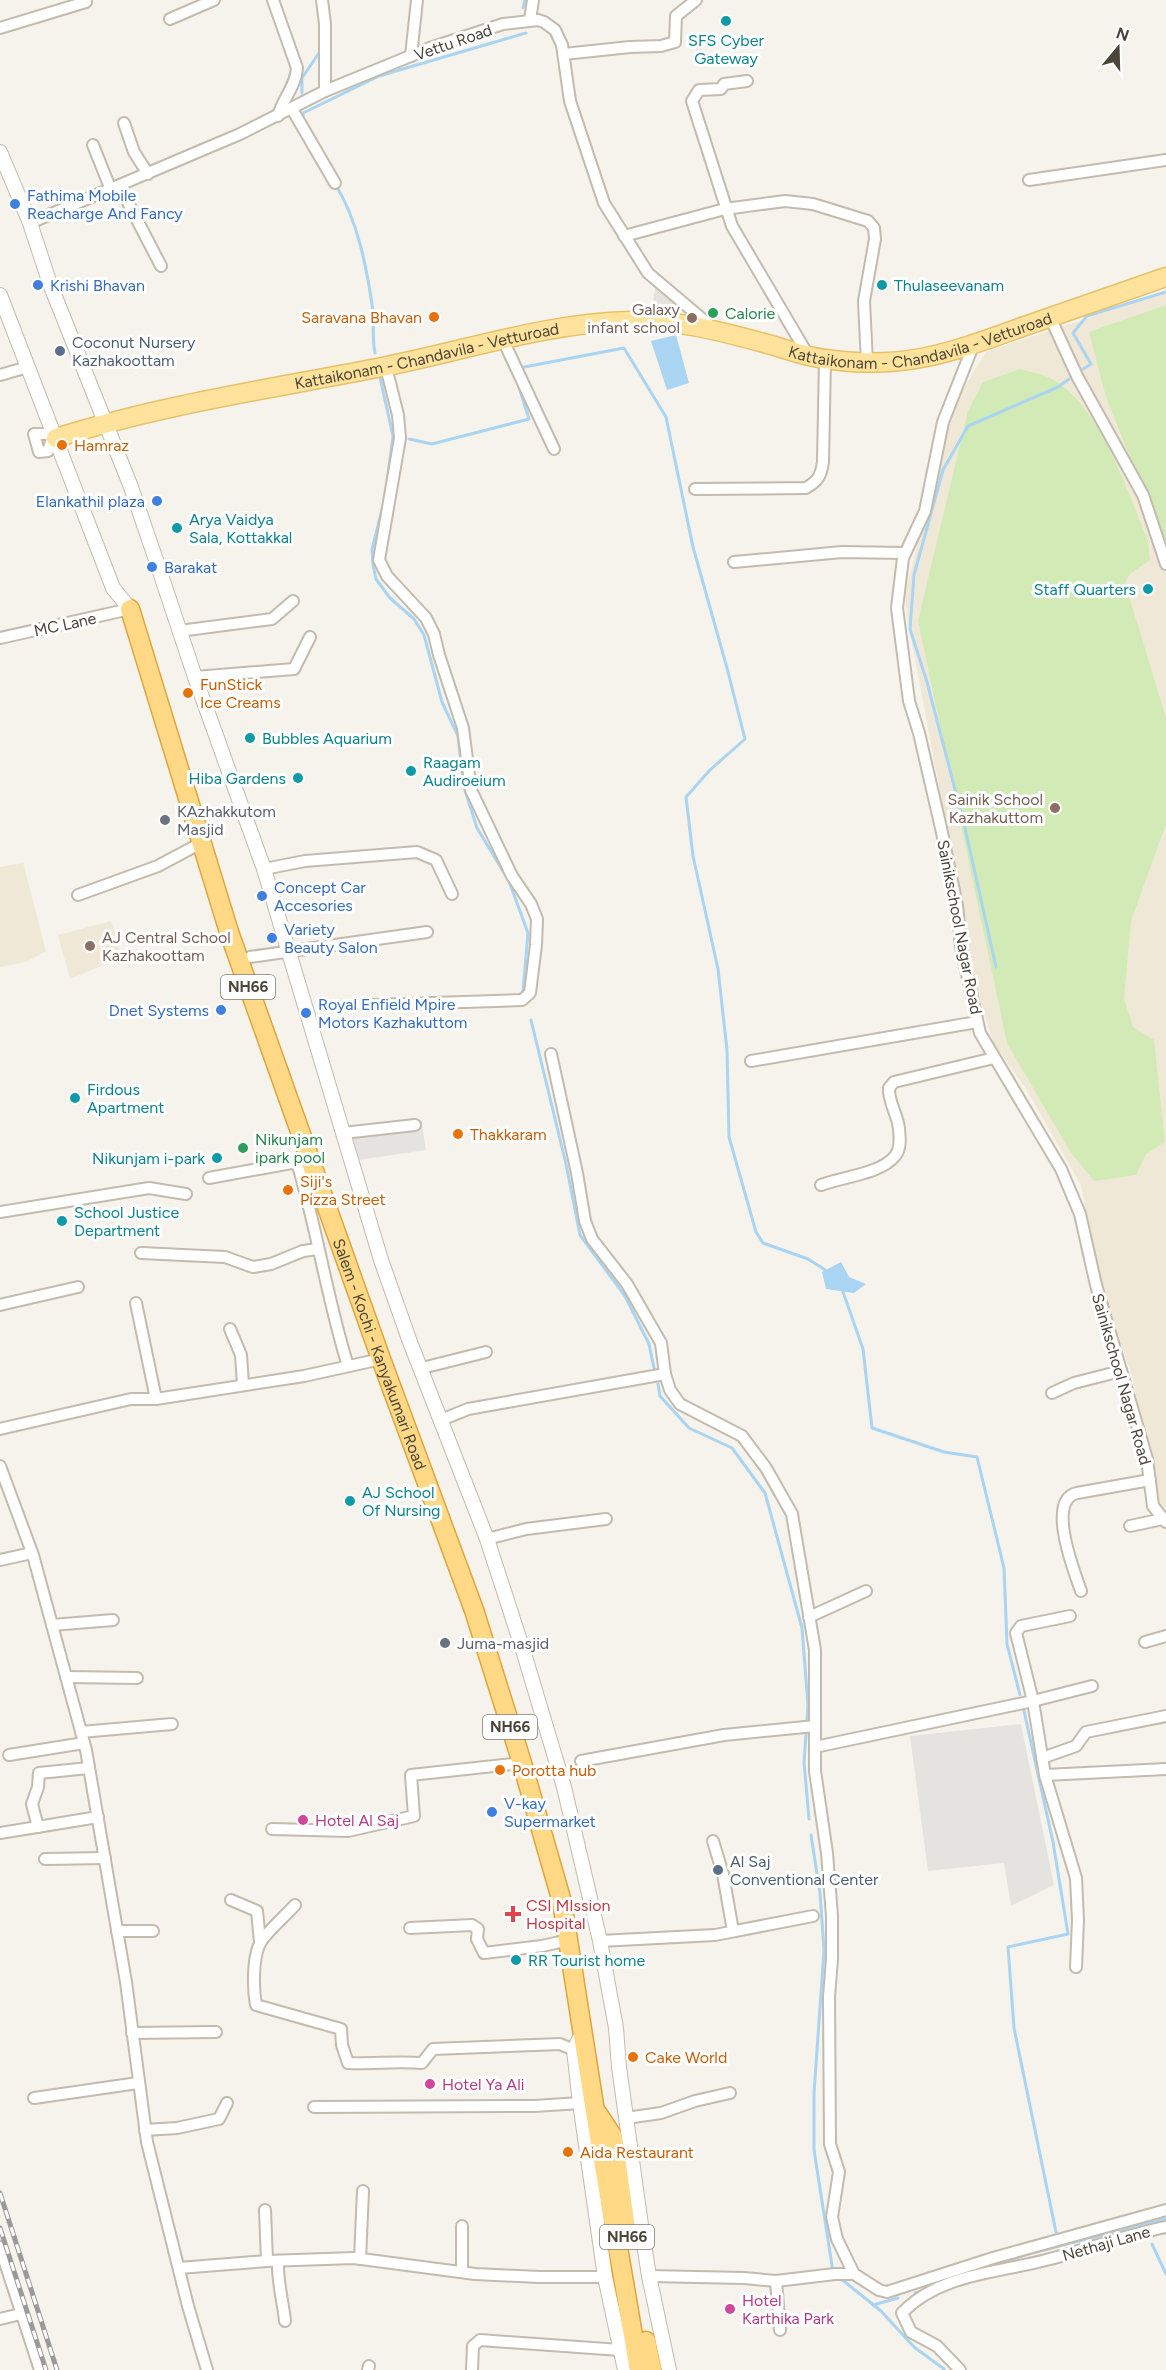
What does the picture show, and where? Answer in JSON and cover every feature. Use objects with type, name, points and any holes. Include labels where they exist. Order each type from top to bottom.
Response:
[{"type":"highway","name":"Salem - Kochi - Kanyakumari Road","points":[[130,609],[229,932],[381,1359],[474,1610],[522,1763],[562,1902],[583,2031],[587,2105],[600,2143],[639,2370]]},
{"type":"highway","name":"Salem - Kochi - Kanyakumari Road","points":[[587,2105],[613,2137],[633,2275],[652,2370]]},
{"type":"main road","name":"Kattaikonam - Chandavila - Vetturoad","points":[[54,439],[104,423],[178,405],[386,366],[587,324],[630,321],[668,322],[716,330],[816,357],[867,363],[902,363],[973,346],[1166,276]]},
{"type":"street","points":[[170,19],[214,0]]},
{"type":"street","points":[[273,0],[297,68],[297,78],[282,101],[278,116]]},
{"type":"street","points":[[322,0],[326,24],[326,91]]},
{"type":"street","points":[[411,56],[417,0]]},
{"type":"street","points":[[532,0],[530,20],[544,22],[559,37],[564,54],[570,101],[604,202],[648,273],[716,330]]},
{"type":"street","points":[[564,54],[661,46],[675,42],[676,16],[696,0]]},
{"type":"street","points":[[0,28],[86,2]]},
{"type":"street","name":"Vettu Road","points":[[30,224],[116,189],[278,116],[326,91],[411,56],[503,24],[530,20]]},
{"type":"street","points":[[695,489],[806,488],[816,483],[822,474],[816,357],[732,226],[692,101],[699,90],[721,89],[724,84],[747,81]]},
{"type":"street","points":[[292,109],[335,183]]},
{"type":"street","points":[[124,123],[134,152],[148,174]]},
{"type":"street","points":[[93,145],[161,266]]},
{"type":"street","points":[[0,152],[131,488],[195,677],[264,869],[381,1260],[488,1539],[564,1787],[600,1941],[616,2028],[619,2067],[649,2276],[669,2370]]},
{"type":"street","points":[[1029,180],[1166,160]]},
{"type":"street","points":[[624,236],[725,209],[785,201],[813,204],[868,221],[874,228],[875,238],[864,301],[867,363]]},
{"type":"street","points":[[0,295],[113,588],[130,609]]},
{"type":"street","points":[[1050,317],[1077,375],[1143,495],[1166,564]]},
{"type":"street","points":[[503,340],[554,449]]},
{"type":"street","name":"Sainikschool Nagar Road","points":[[973,346],[943,422],[925,511],[904,553],[897,608],[909,701],[919,733],[941,828],[957,905],[961,947],[980,1033],[1061,1169],[1080,1214],[1095,1285],[1147,1459],[1153,1506],[1165,1520]]},
{"type":"street","points":[[372,1005],[522,1000],[530,993],[537,919],[531,904],[512,876],[471,790],[464,728],[434,634],[426,618],[387,576],[379,561],[400,438],[398,415],[386,366]]},
{"type":"street","points":[[0,375],[28,367]]},
{"type":"street","points":[[734,562],[842,552],[904,553]]},
{"type":"street","points":[[179,631],[272,619],[293,601]]},
{"type":"street","name":"MC Lane","points":[[0,638],[130,609]]},
{"type":"street","points":[[195,677],[294,669],[310,637]]},
{"type":"street","points":[[78,895],[158,866],[201,843]]},
{"type":"street","points":[[264,869],[305,861],[417,852],[436,860],[452,894]]},
{"type":"street","points":[[250,957],[427,932]]},
{"type":"street","points":[[751,1061],[978,1022]]},
{"type":"street","points":[[550,1054],[577,1173],[585,1221],[592,1239],[627,1284],[661,1343],[665,1374],[670,1390],[680,1404],[742,1436],[779,1489],[792,1514],[815,1650],[815,1771],[832,1916],[829,1996],[830,2144],[839,2172],[832,2217],[837,2240],[854,2274],[879,2290],[887,2292],[993,2258],[1166,2210]]},
{"type":"street","points":[[821,1185],[872,1170],[888,1163],[897,1155],[900,1143],[899,1125],[889,1094],[889,1088],[894,1082],[994,1058]]},
{"type":"street","points":[[343,1133],[414,1125]]},
{"type":"street","points":[[209,1178],[297,1162],[335,1326],[348,1366]]},
{"type":"street","points":[[0,1212],[149,1188],[186,1194]]},
{"type":"street","points":[[141,1253],[225,1257],[253,1267],[271,1264],[303,1251],[318,1249]]},
{"type":"street","points":[[0,1305],[78,1287]]},
{"type":"street","points":[[136,1303],[156,1399]]},
{"type":"street","points":[[230,1329],[242,1355],[243,1385]]},
{"type":"street","points":[[422,1368],[486,1352]]},
{"type":"street","points":[[0,1429],[131,1399],[156,1399],[304,1376],[381,1359]]},
{"type":"street","points":[[1052,1393],[1074,1383],[1121,1371]]},
{"type":"street","points":[[441,1420],[468,1409],[665,1374]]},
{"type":"street","points":[[0,1466],[32,1553],[89,1768],[117,1931],[145,2130],[207,2370]]},
{"type":"street","points":[[1081,1591],[1065,1540],[1065,1499],[1070,1494],[1150,1480]]},
{"type":"street","points":[[488,1539],[526,1529],[606,1519]]},
{"type":"street","points":[[1131,1526],[1165,1520]]},
{"type":"street","points":[[0,1560],[32,1553]]},
{"type":"street","points":[[809,1617],[866,1591]]},
{"type":"street","points":[[1070,1617],[1017,1628],[1017,1639],[1033,1701],[1045,1775],[1076,1878],[1078,1920],[1076,1967]]},
{"type":"street","points":[[52,1625],[113,1620]]},
{"type":"street","points":[[1145,1642],[1166,1636]]},
{"type":"street","points":[[66,1677],[137,1678]]},
{"type":"street","points":[[815,1747],[1033,1701],[1092,1686]]},
{"type":"street","points":[[1042,1758],[1076,1746],[1086,1732],[1166,1716]]},
{"type":"street","points":[[9,1755],[82,1738],[172,1724]]},
{"type":"street","points":[[581,1761],[724,1735],[815,1726]]},
{"type":"street","points":[[272,1829],[348,1831],[414,1816],[411,1775],[522,1763]]},
{"type":"street","points":[[38,1827],[32,1804],[39,1773],[89,1768]]},
{"type":"street","points":[[1045,1775],[1166,1769]]},
{"type":"street","points":[[0,1833],[98,1817]]},
{"type":"street","points":[[713,1841],[723,1874],[733,1931]]},
{"type":"street","points":[[45,1859],[105,1858]]},
{"type":"street","points":[[231,1900],[257,1911],[260,1942],[255,1964],[256,2005],[341,2029],[342,2045],[348,2063],[380,2064],[404,2061],[422,2063],[433,2049],[560,2044],[574,2050]]},
{"type":"street","points":[[260,1942],[295,1905]]},
{"type":"street","points":[[600,1941],[700,1936],[813,1916]]},
{"type":"street","points":[[410,1928],[472,1924],[477,1929],[477,1939],[484,1953],[569,1940]]},
{"type":"street","points":[[117,1931],[153,1931]]},
{"type":"street","points":[[583,2031],[574,2050],[587,2105],[604,2277],[625,2370]]},
{"type":"street","points":[[132,2033],[216,2032]]},
{"type":"street","points":[[34,2098],[138,2083]]},
{"type":"street","points":[[626,2118],[661,2113],[695,2101],[730,2093]]},
{"type":"street","points":[[145,2130],[177,2128],[219,2119],[227,2103]]},
{"type":"street","points":[[314,2107],[587,2105]]},
{"type":"street","points":[[360,2259],[363,2191]]},
{"type":"street","points":[[265,2210],[272,2261],[283,2301],[285,2321]]},
{"type":"street","points":[[462,2226],[462,2272]]},
{"type":"street","name":"Nethaji Lane","points":[[960,2370],[937,2346],[911,2332],[902,2313],[927,2292],[982,2273],[1046,2261],[1166,2227]]},
{"type":"street","points":[[0,2247],[40,2370]]},
{"type":"street","points":[[179,2268],[272,2261],[360,2259],[462,2272],[539,2277],[604,2277]]},
{"type":"street","points":[[649,2276],[776,2281],[854,2274]]},
{"type":"street","points":[[776,2281],[780,2330]]},
{"type":"street","points":[[0,2319],[21,2314]]},
{"type":"street","points":[[472,2370],[472,2346],[480,2340],[620,2350]]},
{"type":"shaded area","points":[[655,288],[680,306],[678,312],[652,310]]},
{"type":"shaded area","name":"Sainik School Kazhakuttom","points":[[1166,292],[1166,1506],[1158,1512],[1133,1379],[1100,1282],[1081,1185],[1026,1089],[994,1044],[978,994],[908,622],[905,595],[919,537],[932,516],[943,438],[960,394],[986,352]]},
{"type":"shaded area","points":[[23,863],[46,951],[26,962],[0,967],[0,867]]},
{"type":"shaded area","name":"AJ Central School Kazhakoottam","points":[[111,921],[122,957],[70,979],[58,935]]},
{"type":"shaded area","points":[[421,1120],[426,1150],[359,1160],[350,1128]]},
{"type":"shaded area","points":[[1021,1724],[1054,1885],[1011,1906],[1004,1863],[928,1871],[910,1736]]},
{"type":"green space","points":[[1166,305],[1166,548],[1106,397],[1089,332]]},
{"type":"green space","name":"Sainik School Kazhakuttom","points":[[1020,369],[1048,377],[1069,391],[1098,429],[1121,476],[1148,541],[1150,560],[1130,574],[1125,583],[1166,718],[1166,824],[1131,921],[1124,999],[1133,1027],[1154,1040],[1165,1142],[1146,1154],[1136,1175],[1094,1181],[1071,1153],[1007,1043],[918,621],[968,411],[983,382]]},
{"type":"water","points":[[676,335],[689,383],[667,390],[651,341]]},
{"type":"water","points":[[841,1262],[849,1277],[866,1284],[854,1293],[826,1289],[822,1272]]},
{"type":"waterway","points":[[523,8],[525,0]]},
{"type":"waterway","points":[[303,120],[303,113],[379,76],[526,33]]},
{"type":"waterway","points":[[302,93],[302,78],[321,50]]},
{"type":"waterway","points":[[335,184],[356,229],[364,262],[373,311],[375,353]]},
{"type":"waterway","points":[[1083,369],[1091,364],[1073,333],[1087,316],[1166,292]]},
{"type":"waterway","points":[[519,368],[624,348],[666,417],[693,547],[745,739],[710,770],[686,797],[693,856],[718,969],[727,1050],[729,1137],[756,1232],[763,1243],[808,1259],[827,1271]]},
{"type":"waterway","points":[[379,373],[393,436],[385,498],[372,549],[376,579],[390,598],[414,619],[424,635],[442,702],[458,736],[464,787],[477,828],[509,881],[528,933],[523,992]]},
{"type":"waterway","points":[[996,967],[965,828],[927,682],[910,629],[914,575],[943,470],[968,426],[1058,387],[1069,379]]},
{"type":"waterway","points":[[409,439],[432,444],[529,419],[518,384]]},
{"type":"waterway","points":[[531,1020],[566,1164],[580,1235],[625,1296],[649,1344],[654,1368]]},
{"type":"waterway","points":[[842,1289],[863,1349],[872,1428],[944,1452],[977,1457],[1004,1568],[1007,1644],[1020,1695]]},
{"type":"waterway","points":[[658,1384],[660,1396],[689,1428],[732,1448],[765,1493],[802,1628],[807,1719]]},
{"type":"waterway","points":[[1024,1711],[1053,1842],[1068,1934],[1008,1947],[1014,2028],[1056,2232]]},
{"type":"waterway","points":[[806,1735],[804,1762],[809,1819]]},
{"type":"waterway","points":[[811,1835],[820,1893],[824,1950],[814,2093],[814,2150],[833,2272]]},
{"type":"waterway","points":[[991,2267],[1028,2254],[1166,2219]]},
{"type":"waterway","points":[[1152,2244],[1166,2274]]},
{"type":"waterway","points":[[840,2278],[881,2311],[914,2347],[944,2369]]},
{"type":"waterway","points":[[915,2293],[926,2290]]},
{"type":"waterway","points":[[873,2305],[898,2298]]},
{"type":"railway","points":[[0,2193],[57,2370]]},
{"type":"railway","points":[[0,2228],[46,2370]]},
{"type":"place","name":"SFS Cyber Gateway","points":[[726,21]]},
{"type":"place","name":"Fathima Mobile Reacharge And Fancy","points":[[15,204]]},
{"type":"place","name":"Krishi Bhavan","points":[[38,285]]},
{"type":"place","name":"Thulaseevanam","points":[[882,285]]},
{"type":"place","name":"Calorie","points":[[713,313]]},
{"type":"place","name":"Saravana Bhavan","points":[[434,317]]},
{"type":"place","name":"Galaxy infant school","points":[[692,318]]},
{"type":"place","name":"Coconut Nursery Kazhakoottam","points":[[60,351]]},
{"type":"place","name":"Hamraz","points":[[62,445]]},
{"type":"place","name":"Elankathil plaza","points":[[157,501]]},
{"type":"place","name":"Arya Vaidya Sala, Kottakkal","points":[[177,528]]},
{"type":"place","name":"Barakat","points":[[152,567]]},
{"type":"place","name":"Staff Quarters","points":[[1148,589]]},
{"type":"place","name":"FunStick Ice Creams","points":[[188,693]]},
{"type":"place","name":"Bubbles Aquarium","points":[[250,738]]},
{"type":"place","name":"Raagam Audiroeium","points":[[411,771]]},
{"type":"place","name":"Hiba Gardens","points":[[298,778]]},
{"type":"place","name":"Sainik School Kazhakuttom","points":[[1055,808]]},
{"type":"place","name":"KAzhakkutom Masjid","points":[[165,820]]},
{"type":"place","name":"Concept Car Accesories","points":[[262,896]]},
{"type":"place","name":"Variety Beauty Salon","points":[[272,938]]},
{"type":"place","name":"AJ Central School Kazhakoottam","points":[[90,946]]},
{"type":"place","name":"Dnet Systems","points":[[221,1010]]},
{"type":"place","name":"Royal Enfield Mpire Motors Kazhakuttom","points":[[306,1013]]},
{"type":"place","name":"Firdous Apartment","points":[[75,1098]]},
{"type":"place","name":"Thakkaram","points":[[458,1134]]},
{"type":"place","name":"Nikunjam ipark pool","points":[[243,1148]]},
{"type":"place","name":"Nikunjam i-park","points":[[217,1158]]},
{"type":"place","name":"Siji's Pizza Street","points":[[288,1190]]},
{"type":"place","name":"School Justice Department","points":[[62,1221]]},
{"type":"place","name":"AJ School Of Nursing","points":[[350,1501]]},
{"type":"place","name":"Juma-masjid","points":[[445,1643]]},
{"type":"place","name":"Porotta hub","points":[[500,1770]]},
{"type":"place","name":"V-kay Supermarket","points":[[492,1812]]},
{"type":"place","name":"Hotel Al Saj","points":[[303,1820]]},
{"type":"place","name":"Al Saj Conventional Center","points":[[718,1870]]},
{"type":"place","name":"CSI MIssion Hospital","points":[[513,1914]]},
{"type":"place","name":"RR Tourist home","points":[[516,1960]]},
{"type":"place","name":"Cake World","points":[[633,2057]]},
{"type":"place","name":"Hotel Ya Ali","points":[[430,2084]]},
{"type":"place","name":"Aida Restaurant","points":[[568,2152]]},
{"type":"place","name":"Hotel Karthika Park","points":[[730,2309]]}]
